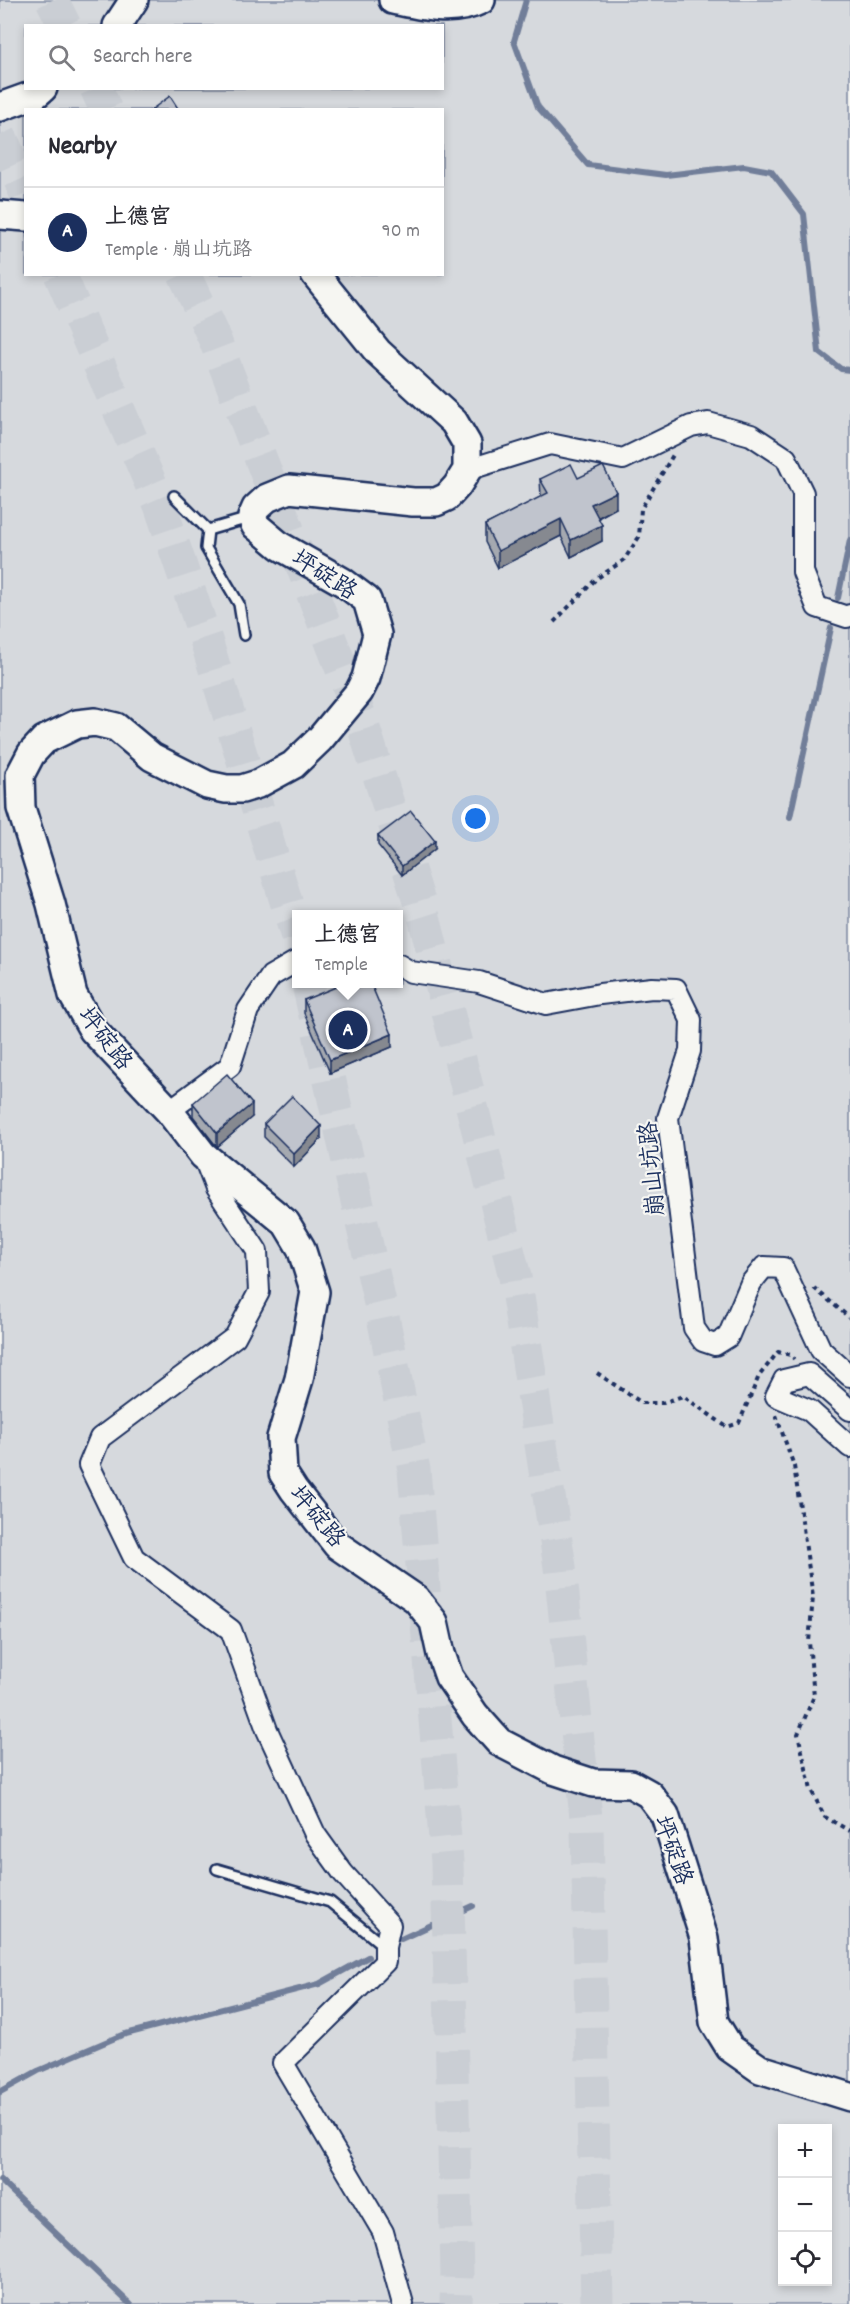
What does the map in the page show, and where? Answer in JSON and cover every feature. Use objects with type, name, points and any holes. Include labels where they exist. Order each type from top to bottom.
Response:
[{"type":"main road","points":[[118,24],[134,0]]},
{"type":"main road","points":[[393,0],[431,8],[469,2]]},
{"type":"main road","points":[[0,106],[36,94],[41,90]]},
{"type":"main road","points":[[0,215],[24,217]]},
{"type":"main road","points":[[252,517],[256,508],[267,498],[289,489],[413,502],[436,502],[447,498],[467,470],[467,444],[454,422],[378,352],[317,276]]},
{"type":"main road","name":"坪碇路","points":[[252,517],[255,525],[280,546],[344,582],[367,600],[377,634],[366,678],[359,692],[320,739],[293,765],[258,784],[242,789],[226,789],[207,785],[152,757],[116,727],[95,722],[77,724],[44,740],[31,754],[20,775],[21,808],[51,904],[74,995],[93,1030],[169,1111],[203,1155],[286,1223],[301,1248],[315,1292],[299,1379],[281,1438],[283,1473],[294,1490],[338,1545],[416,1599],[434,1622],[449,1677],[475,1715],[500,1742],[553,1770],[593,1783],[631,1784],[649,1794],[665,1815],[704,1938],[714,2022],[730,2048],[760,2069],[850,2097]]},
{"type":"street","points":[[467,470],[550,444],[623,459],[690,426],[708,423],[751,435],[786,458],[802,493],[803,572],[817,608],[850,615]]},
{"type":"street","points":[[169,1111],[230,1066],[248,1010],[271,976],[292,964]]},
{"type":"street","name":"崩山坑路","points":[[403,967],[411,972],[479,982],[546,1004],[600,994],[652,988],[676,988],[690,1020],[690,1052],[669,1118],[694,1328],[703,1341],[715,1345],[728,1337],[751,1283],[764,1267],[783,1268],[821,1350],[850,1376]]},
{"type":"street","points":[[203,1155],[216,1189],[257,1251],[259,1292],[236,1337],[100,1438],[89,1465],[134,1558],[231,1630],[267,1730],[315,1834],[342,1873],[390,1925],[385,1947],[385,1962],[283,2063],[383,2232],[403,2304]]},
{"type":"street","points":[[850,1410],[809,1374],[784,1380],[776,1396],[809,1410],[850,1447]]},
{"type":"lane","points":[[174,496],[208,530]]},
{"type":"lane","points":[[208,530],[252,517]]},
{"type":"lane","points":[[208,530],[206,548],[239,604],[244,635]]},
{"type":"lane","points":[[217,1869],[330,1902],[385,1947]]},
{"type":"path","points":[[554,622],[596,579],[624,560],[639,537],[641,509],[690,426]]},
{"type":"path","points":[[597,1373],[642,1403],[662,1403],[683,1396],[728,1427],[739,1423],[759,1376],[778,1352],[791,1355],[809,1374]]},
{"type":"path","points":[[776,1396],[776,1418],[794,1466],[813,1597],[809,1642],[814,1696],[798,1734],[811,1790],[825,1817],[850,1831]]},
{"type":"shaded area","points":[[0,0],[850,0],[850,2304],[0,2304]]},
{"type":"building","points":[[170,96],[178,108],[154,108]]},
{"type":"building","points":[[571,464],[578,478],[603,466],[616,492],[591,504],[602,525],[571,540],[561,519],[498,551],[485,525],[548,493],[540,479]]},
{"type":"building","points":[[411,811],[435,841],[402,866],[378,836]]},
{"type":"building","points":[[333,988],[373,988],[392,1034],[330,1060],[304,1000]]},
{"type":"building","points":[[227,1074],[252,1104],[217,1133],[193,1103]]},
{"type":"building","points":[[292,1096],[321,1126],[294,1154],[264,1124]]},
{"type":"waterway","points":[[526,0],[514,41],[538,107],[588,165],[666,175],[744,166],[771,171],[804,214],[819,352],[841,369],[850,370]]},
{"type":"waterway","points":[[838,598],[850,540]]},
{"type":"waterway","points":[[790,817],[831,628]]},
{"type":"waterway","points":[[401,1939],[473,1906]]},
{"type":"waterway","points":[[0,2092],[38,2071],[122,2035],[319,1984],[368,1957]]},
{"type":"waterway","points":[[0,2180],[130,2304]]},
{"type":"tunnel","points":[[52,0],[64,24]]},
{"type":"tunnel","points":[[97,90],[105,108]]},
{"type":"tunnel","points":[[0,135],[24,189]]},
{"type":"tunnel","points":[[61,276],[160,505],[206,640],[292,921]]},
{"type":"tunnel","points":[[185,276],[215,340],[361,719],[424,917],[515,1277],[560,1567],[587,1827],[597,2304]]},
{"type":"tunnel","points":[[309,988],[382,1312],[414,1470],[447,1862],[456,2304]]},
{"type":"place","name":"上德宮","points":[[348,1030]]}]
